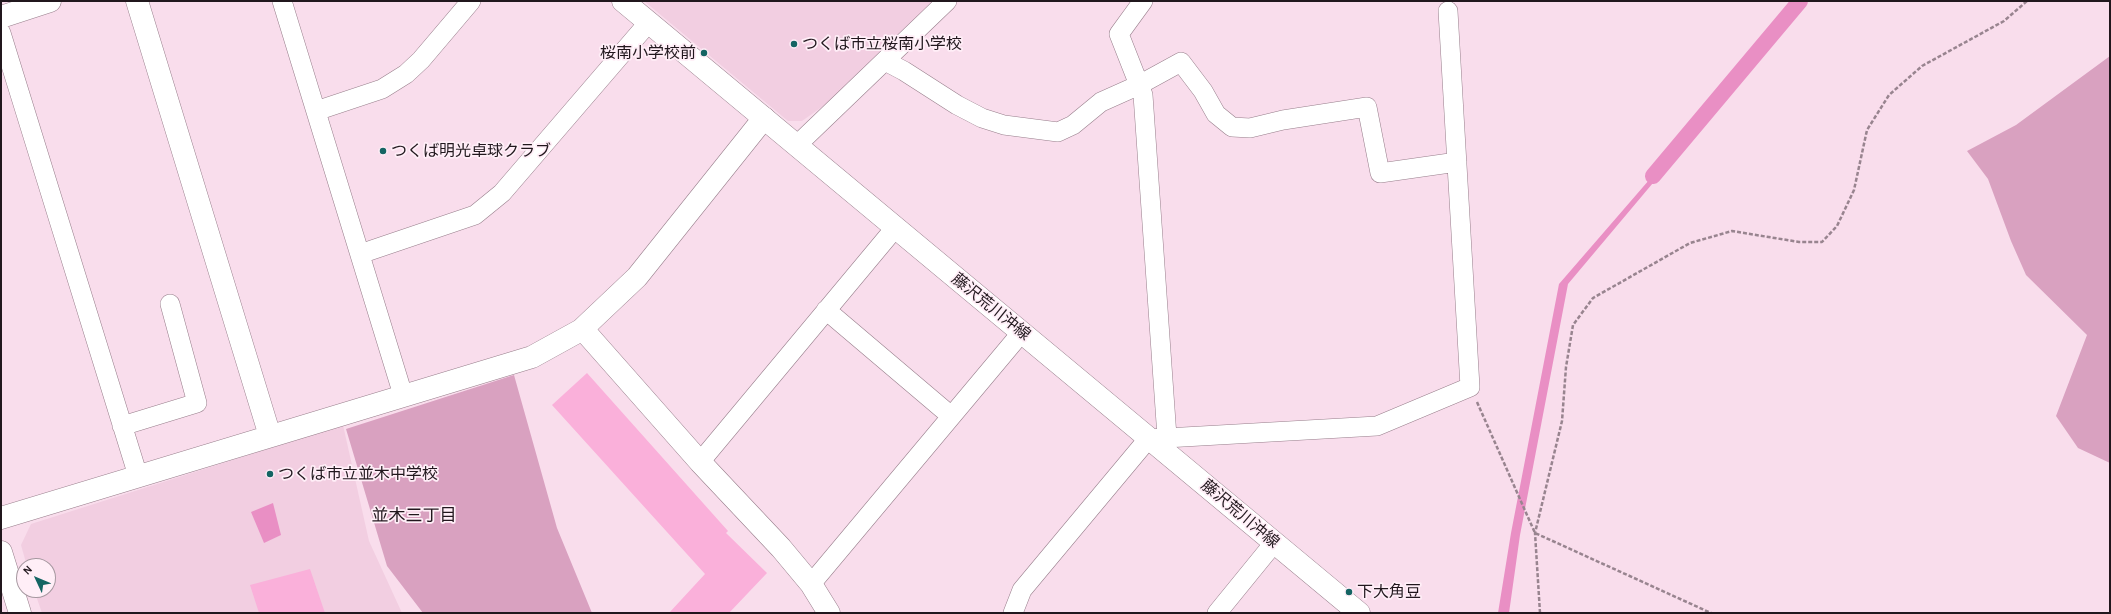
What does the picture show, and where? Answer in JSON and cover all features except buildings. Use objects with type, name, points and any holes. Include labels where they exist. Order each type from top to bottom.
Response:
[{"type":"street","points":[[1,17],[50,1]]},
{"type":"street","points":[[137,1],[270,436]]},
{"type":"street","points":[[282,1],[403,395]]},
{"type":"street","points":[[316,111],[382,89],[406,74],[421,60],[471,1]]},
{"type":"street","points":[[796,146],[947,1]]},
{"type":"street","points":[[1013,613],[1022,590],[1157,438],[1143,95],[1119,34],[1143,1]]},
{"type":"street","name":"藤沢荒川沖線","points":[[626,2],[895,228],[1022,332],[1157,438],[1274,543],[1359,613]]},
{"type":"street","points":[[1157,438],[1376,426],[1470,387],[1448,11]]},
{"type":"street","points":[[360,254],[475,215],[502,193],[649,22]]},
{"type":"street","points":[[1,33],[138,476]]},
{"type":"street","points":[[885,62],[904,71],[957,105],[982,118],[1004,125],[1058,132],[1073,125],[1101,102],[1139,85],[1181,62],[1203,91],[1216,114],[1232,127],[1250,128],[1283,120],[1367,107],[1380,173],[1457,162]]},
{"type":"street","points":[[1,518],[532,357],[580,330],[637,277],[764,118]]},
{"type":"street","points":[[700,462],[895,228]]},
{"type":"street","points":[[122,426],[197,403],[170,304]]},
{"type":"street","points":[[826,310],[951,416]]},
{"type":"street","points":[[580,330],[587,334],[700,462],[781,548],[811,584],[822,610]]},
{"type":"street","points":[[811,584],[1022,332]]},
{"type":"street","points":[[1217,613],[1274,543]]},
{"type":"street","points":[[1,552],[20,613]]},
{"type":"path","points":[[1540,613],[1534,533],[1562,421],[1566,366],[1573,325],[1593,298],[1690,243],[1732,231],[1799,242],[1822,242],[1837,226],[1854,190],[1867,130],[1889,95],[1922,66],[2004,21],[2027,1]]},
{"type":"path","points":[[1470,387],[1534,533],[1711,613]]},
{"type":"shaded area","name":"つくば市立桜南小学校","points":[[644,1],[936,1],[850,87],[802,121],[788,121]]},
{"type":"shaded area","points":[[1804,1],[1806,1],[1568,284],[1520,535],[1509,613],[1498,613],[1511,533],[1559,284]]},
{"type":"shaded area","points":[[2110,56],[2110,463],[2078,448],[2056,416],[2087,335],[2026,275],[2011,241],[1988,179],[1967,151],[2016,125]]},
{"type":"shaded area","points":[[514,375],[557,528],[592,613],[423,613],[387,566],[346,429]]},
{"type":"shaded area","name":"つくば市立並木中学校","points":[[343,425],[369,541],[402,613],[42,613],[37,598],[56,598],[56,558],[25,558],[21,545],[31,524]]},
{"type":"shaded area","points":[[273,503],[281,535],[264,543],[251,512]]},
{"type":"waterway","points":[[1653,176],[1800,1]]},
{"type":"place","name":"つくば市立桜南小学校","points":[[794,44]]},
{"type":"place","name":"桜南小学校前","points":[[704,53]]},
{"type":"place","name":"つくば明光卓球クラブ","points":[[383,151]]},
{"type":"place","name":"つくば市立並木中学校","points":[[270,474]]},
{"type":"place","name":"下大角豆","points":[[1349,592]]},
{"type":"district","name":"並木三丁目","points":[[414,516]]}]
